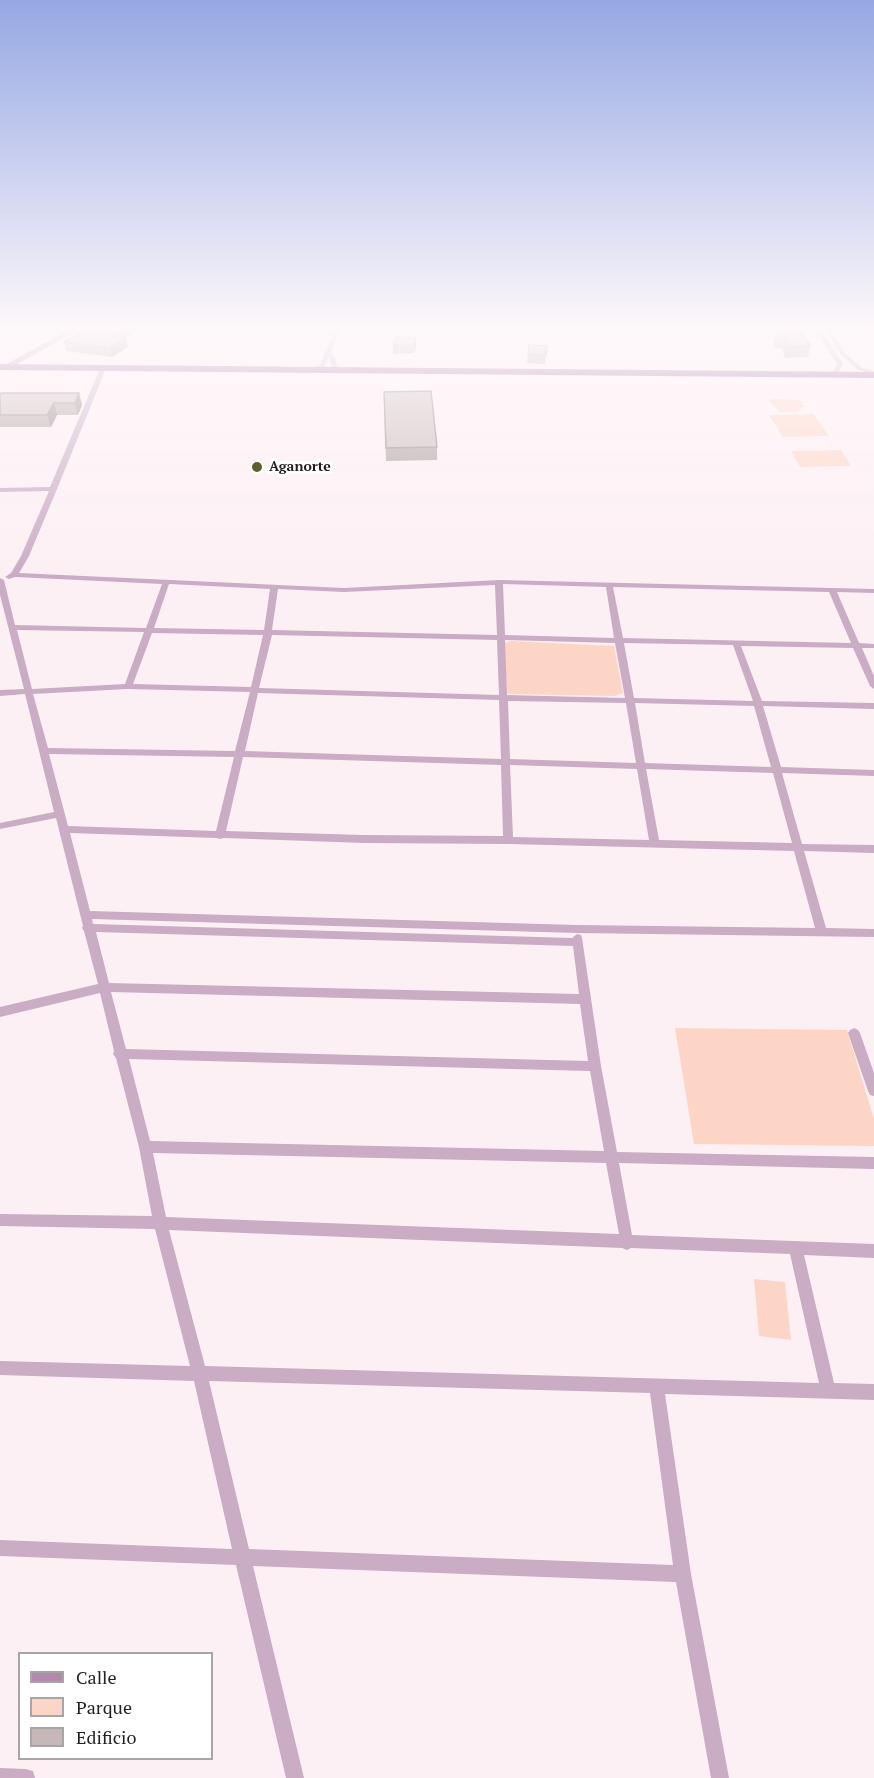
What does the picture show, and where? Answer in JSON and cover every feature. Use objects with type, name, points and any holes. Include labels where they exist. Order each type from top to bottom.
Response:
[{"type":"street","points":[[14,575],[25,556],[86,410]]},
{"type":"street","points":[[0,490],[54,489]]},
{"type":"street","points":[[295,1778],[199,1372],[160,1223],[145,1147],[119,1054],[104,987],[0,581],[14,575],[344,590],[499,582],[874,591]]},
{"type":"street","points":[[499,582],[505,698],[508,840]]},
{"type":"street","points":[[128,686],[166,583]]},
{"type":"street","points":[[609,584],[655,844]]},
{"type":"street","points":[[220,836],[268,633],[274,588]]},
{"type":"street","points":[[832,590],[874,686]]},
{"type":"street","points":[[12,627],[874,646]]},
{"type":"street","points":[[736,643],[758,703],[822,933]]},
{"type":"street","points":[[0,693],[28,689],[128,686],[505,698],[874,706]]},
{"type":"street","points":[[43,751],[239,754],[505,764],[642,765],[874,773]]},
{"type":"street","points":[[0,826],[59,813]]},
{"type":"street","points":[[63,829],[220,836],[874,849]]},
{"type":"street","points":[[86,922],[874,933]]},
{"type":"street","points":[[86,922],[577,942]]},
{"type":"street","points":[[577,929],[584,999],[627,1243]]},
{"type":"street","points":[[0,1012],[104,987],[584,999]]},
{"type":"street","points":[[854,1033],[874,1091]]},
{"type":"street","points":[[119,1054],[595,1066]]},
{"type":"street","points":[[145,1147],[874,1163]]},
{"type":"street","points":[[0,1220],[160,1223],[796,1250],[874,1251]]},
{"type":"street","points":[[796,1250],[828,1391]]},
{"type":"street","points":[[0,1368],[199,1372],[657,1388],[874,1392]]},
{"type":"street","points":[[657,1388],[683,1574],[720,1778]]},
{"type":"street","points":[[0,1548],[243,1555],[683,1574]]},
{"type":"street","points":[[0,1777],[26,1778]]},
{"type":"green space","points":[[778,410],[800,410],[797,412],[780,412]]},
{"type":"green space","points":[[814,414],[829,436],[783,437],[769,415]]},
{"type":"green space","points":[[841,450],[851,466],[800,467],[791,451]]},
{"type":"green space","points":[[511,641],[614,646],[623,693],[614,696],[507,694],[504,643]]},
{"type":"green space","points":[[675,1028],[847,1030],[874,1119],[874,1146],[694,1144]]},
{"type":"green space","points":[[754,1279],[785,1282],[791,1340],[759,1336]]},
{"type":"building","points":[[0,410],[50,410],[47,415],[0,415]]},
{"type":"building","points":[[385,410],[433,410],[437,447],[386,448]]},
{"type":"place","name":"Aganorte","points":[[257,467]]}]
